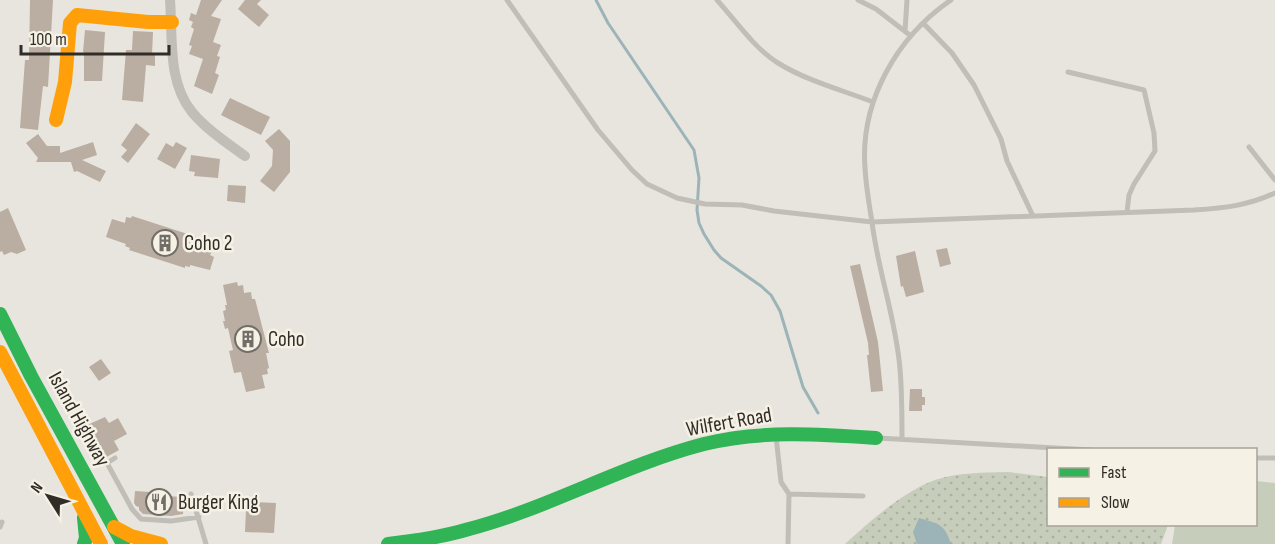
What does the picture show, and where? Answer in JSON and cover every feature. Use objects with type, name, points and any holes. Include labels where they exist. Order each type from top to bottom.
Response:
[{"type":"street","points":[[170,0],[173,68],[180,90],[191,111],[245,156]]},
{"type":"street","points":[[56,120],[65,82],[70,23],[77,15],[172,22]]},
{"type":"street","name":"Island Highway","points":[[0,314],[123,544]]},
{"type":"street","name":"Island Highway","points":[[0,352],[101,544]]},
{"type":"street","name":"Wilfert Road","points":[[388,544],[450,534],[488,523],[704,444],[749,435],[776,434],[876,438]]},
{"type":"street","points":[[83,512],[86,538],[84,544]]},
{"type":"street","points":[[113,526],[131,536],[161,544]]},
{"type":"lane","points":[[507,0],[598,130],[632,170],[647,184],[677,198],[705,204],[742,205],[774,211],[872,222],[1235,207],[1256,202],[1275,193]]},
{"type":"lane","points":[[717,0],[755,42],[777,62],[799,74],[873,102]]},
{"type":"lane","points":[[858,0],[876,9],[911,36]]},
{"type":"lane","points":[[905,31],[907,0]]},
{"type":"lane","points":[[902,439],[900,368],[876,250],[865,166],[866,135],[873,102],[884,76],[911,36],[951,0]]},
{"type":"lane","points":[[923,23],[952,53],[974,85],[1001,139],[1007,161],[1033,216]]},
{"type":"lane","points":[[1068,72],[1144,90],[1154,133],[1155,151],[1134,183],[1129,195],[1127,212]]},
{"type":"lane","points":[[1249,147],[1274,178]]},
{"type":"lane","points":[[776,434],[781,482],[789,494],[788,544]]},
{"type":"lane","name":"Wilfert Road","points":[[876,438],[1057,448]]},
{"type":"lane","points":[[115,458],[107,462],[132,509],[141,519],[171,521],[199,517]]},
{"type":"lane","points":[[1257,458],[1275,458]]},
{"type":"lane","points":[[191,494],[206,544]]},
{"type":"lane","points":[[789,494],[863,496]]},
{"type":"green space","points":[[1008,472],[1047,477],[1047,526],[1168,526],[1161,544],[845,544],[887,508],[923,485],[935,480],[971,473]]},
{"type":"green space","points":[[1257,481],[1275,483],[1275,544],[1172,544],[1175,526],[1257,526]]},
{"type":"water","points":[[919,518],[940,525],[951,544],[917,544],[913,532]]},
{"type":"building","points":[[30,0],[53,0],[48,87],[43,86],[38,130],[20,128],[25,60],[29,60]]},
{"type":"building","points":[[201,0],[222,0],[211,16],[221,19],[213,42],[221,45],[215,73],[219,75],[212,94],[194,86],[203,59],[189,54],[194,29],[191,27],[193,22],[189,20],[191,13],[196,15]]},
{"type":"building","points":[[245,0],[261,0],[257,4],[269,15],[259,27],[238,9]]},
{"type":"building","points":[[85,30],[105,32],[102,81],[84,81]]},
{"type":"building","points":[[133,31],[153,32],[152,55],[155,55],[155,66],[146,65],[143,102],[122,100],[126,50],[132,50]]},
{"type":"building","points":[[230,98],[270,117],[261,135],[221,115]]},
{"type":"building","points":[[136,123],[150,134],[128,163],[121,157],[127,150],[121,145]]},
{"type":"building","points":[[279,129],[290,141],[290,172],[274,192],[260,181],[272,166],[273,150],[265,141]]},
{"type":"building","points":[[38,134],[47,146],[60,146],[60,153],[93,142],[97,155],[82,160],[106,171],[100,182],[77,171],[74,172],[71,162],[36,162],[38,158],[26,143]]},
{"type":"building","points":[[176,142],[187,148],[175,169],[157,159],[166,143],[173,147]]},
{"type":"building","points":[[191,155],[220,159],[218,178],[194,176],[195,172],[189,171]]},
{"type":"building","points":[[228,185],[246,186],[245,203],[227,201]]},
{"type":"building","points":[[8,208],[26,250],[17,254],[11,252],[4,255],[2,251],[0,252],[0,212]]},
{"type":"building","name":"Coho 2","points":[[132,216],[200,238],[199,240],[206,243],[204,248],[212,251],[210,255],[214,257],[210,270],[190,265],[185,268],[129,250],[126,244],[106,237],[112,219],[125,223],[126,217],[131,218]]},
{"type":"building","points":[[947,248],[951,264],[940,267],[936,250]]},
{"type":"building","points":[[915,251],[924,292],[906,297],[903,286],[901,287],[896,256]]},
{"type":"building","points":[[860,264],[878,342],[883,391],[871,392],[868,343],[850,266]]},
{"type":"building","name":"Coho","points":[[237,282],[238,286],[243,285],[244,293],[251,292],[252,299],[255,299],[269,353],[266,353],[268,374],[262,375],[265,388],[246,392],[241,372],[234,373],[229,351],[233,350],[228,328],[225,329],[223,321],[225,321],[223,311],[226,310],[225,305],[227,305],[223,285]]},
{"type":"building","points":[[101,359],[111,373],[99,381],[89,367]]},
{"type":"building","points":[[910,389],[922,389],[925,405],[922,405],[922,411],[909,411]]},
{"type":"building","points":[[105,417],[109,423],[118,418],[127,434],[114,441],[119,450],[103,459],[85,426]]},
{"type":"building","name":"Burger King","points":[[135,491],[150,492],[150,499],[163,492],[165,496],[184,497],[183,514],[171,516],[143,514],[134,503]]},
{"type":"building","points":[[254,502],[276,503],[274,533],[245,532],[246,510],[253,510]]},
{"type":"waterway","points":[[596,0],[608,23],[694,150],[699,178],[697,210],[704,234],[721,258],[771,295],[780,311],[803,387],[818,413]]},
{"type":"traffic: fast","points":[[0,314],[31,376],[123,544]]},
{"type":"traffic: fast","points":[[388,544],[449,534],[499,520],[644,463],[704,444],[768,435],[811,434],[876,438]]},
{"type":"traffic: fast","points":[[84,518],[86,538],[84,544]]},
{"type":"traffic: slow","points":[[56,120],[65,82],[70,23],[77,15],[172,22]]},
{"type":"traffic: slow","points":[[0,352],[101,544]]},
{"type":"traffic: slow","points":[[114,527],[131,536],[161,544]]},
{"type":"place","name":"Coho 2","points":[[165,243]]},
{"type":"place","name":"Coho","points":[[248,339]]},
{"type":"place","name":"Burger King","points":[[159,502]]}]
